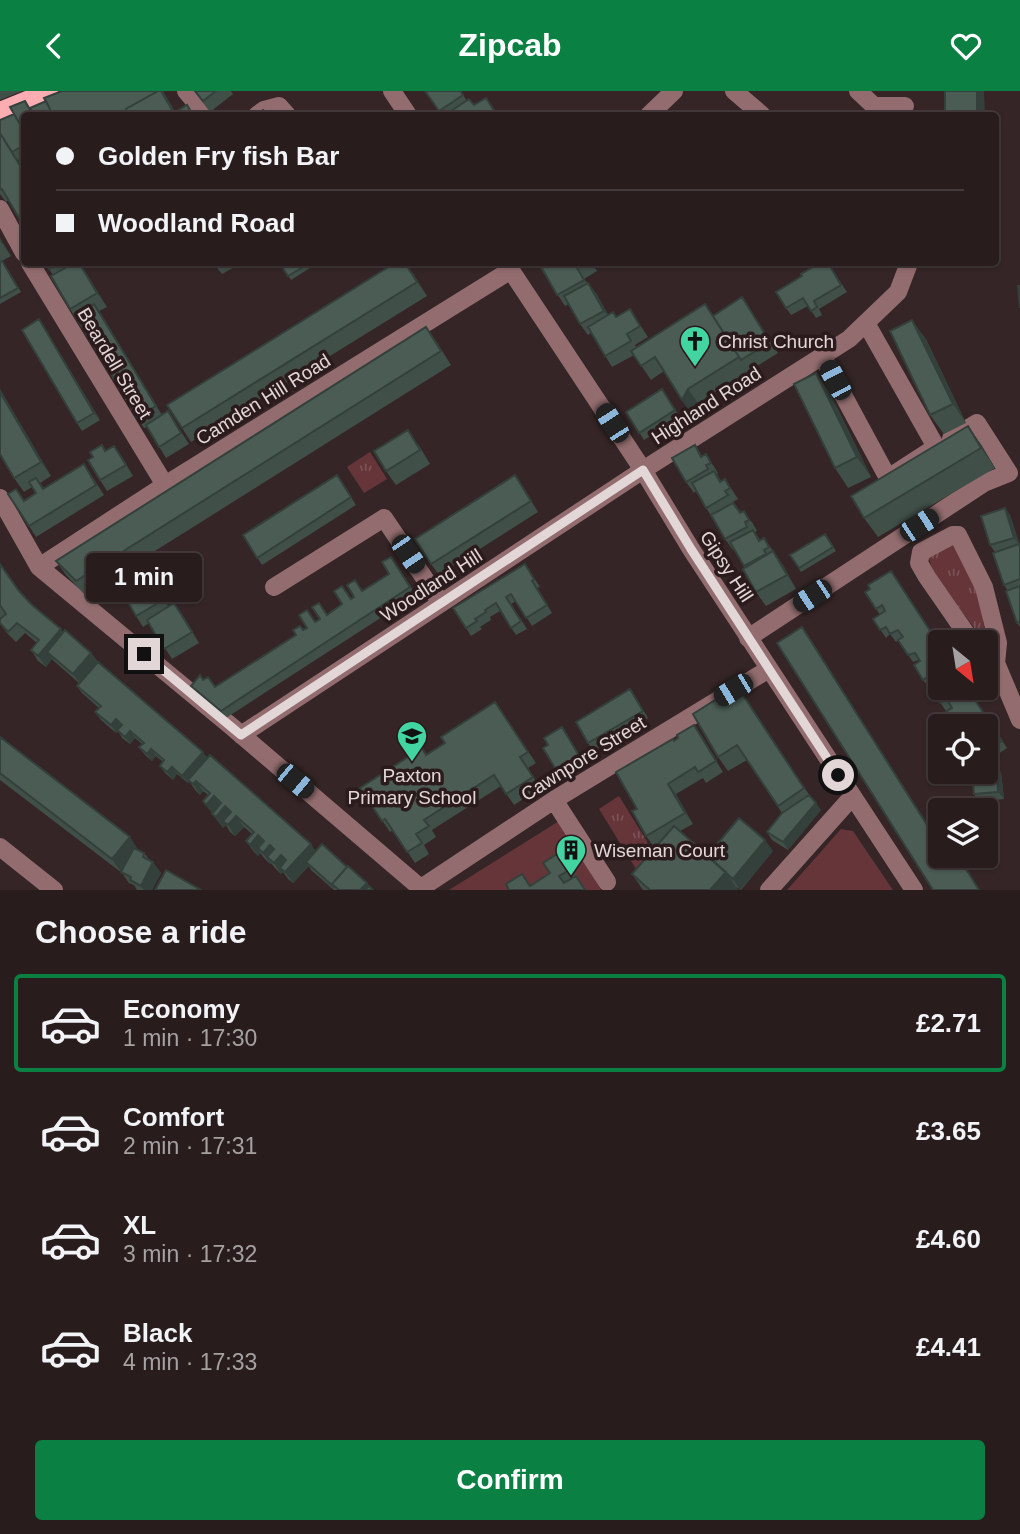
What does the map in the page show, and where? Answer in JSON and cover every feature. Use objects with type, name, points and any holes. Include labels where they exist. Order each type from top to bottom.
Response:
[{"type":"main road","points":[[0,111],[49,91]]},
{"type":"street","points":[[186,91],[204,112]]},
{"type":"street","points":[[391,91],[406,112]]},
{"type":"street","points":[[652,112],[674,91]]},
{"type":"street","points":[[734,91],[758,112]]},
{"type":"street","points":[[858,91],[874,106],[905,104]]},
{"type":"street","points":[[261,112],[279,106],[284,112]]},
{"type":"street","points":[[0,209],[21,248]]},
{"type":"street","name":"Beardell Street","points":[[32,266],[164,485]]},
{"type":"street","name":"Camden Hill Road","points":[[39,567],[509,266]]},
{"type":"street","name":"Gipsy Hill","points":[[509,266],[914,890]]},
{"type":"street","name":"Highland Road","points":[[643,470],[849,339],[898,292],[908,266]]},
{"type":"street","points":[[866,323],[936,447]]},
{"type":"street","points":[[748,638],[984,483],[1015,471],[976,423],[888,478],[822,356]]},
{"type":"street","name":"Woodland Hill","points":[[241,735],[643,470]]},
{"type":"street","points":[[0,498],[39,567],[422,889]]},
{"type":"street","points":[[274,587],[384,518],[441,603]]},
{"type":"street","points":[[964,630],[919,563],[921,552],[953,534],[958,535],[984,587],[995,630]]},
{"type":"street","name":"Cawnpore Street","points":[[422,889],[554,800],[769,669]]},
{"type":"street","points":[[998,674],[1020,720]]},
{"type":"street","points":[[769,890],[852,797]]},
{"type":"street","points":[[554,800],[607,882]]},
{"type":"street","points":[[0,847],[54,890]]},
{"type":"green space","points":[[370,452],[387,479],[364,493],[347,467]]},
{"type":"green space","points":[[953,538],[978,587],[984,630],[976,630],[935,576],[927,553]]},
{"type":"green space","points":[[619,796],[659,861],[641,877],[599,809]]},
{"type":"green space","points":[[559,821],[601,890],[449,890]]},
{"type":"green space","points":[[841,829],[853,831],[893,890],[787,890]]},
{"type":"building","points":[[62,91],[158,91],[126,109],[127,112],[51,112],[44,98]]},
{"type":"building","points":[[161,91],[173,112],[128,112],[126,109]]},
{"type":"building","points":[[195,91],[216,91],[203,101]]},
{"type":"building","points":[[425,91],[460,91],[463,95],[439,111]]},
{"type":"building","points":[[945,91],[977,91],[977,112],[945,112]]},
{"type":"building","points":[[486,98],[495,112],[450,112],[469,99],[474,105]]},
{"type":"building","points":[[25,101],[31,112],[21,112],[21,126],[10,107]]},
{"type":"building","points":[[46,101],[52,112],[32,112],[30,108]]},
{"type":"building","points":[[187,105],[191,112],[176,112]]},
{"type":"building","points":[[14,114],[21,126],[21,147],[12,152],[0,133],[0,120]]},
{"type":"building","points":[[0,133],[21,167],[21,217],[19,218],[2,189],[0,190]]},
{"type":"building","points":[[2,261],[18,288],[0,298],[0,262]]},
{"type":"building","points":[[69,266],[81,266],[97,293],[70,309],[51,276]]},
{"type":"building","points":[[281,266],[305,266],[288,276]]},
{"type":"building","points":[[390,266],[407,266],[417,282],[182,428],[167,405]]},
{"type":"building","points":[[541,266],[581,266],[577,268],[584,280],[557,295]]},
{"type":"building","points":[[815,266],[830,266],[841,285],[814,301],[817,307],[811,311],[803,298],[786,308],[776,292],[802,276],[801,274]]},
{"type":"building","points":[[588,283],[604,311],[580,324],[564,296]]},
{"type":"building","points":[[742,297],[770,342],[741,360],[713,316]]},
{"type":"building","points":[[94,304],[156,406],[137,417],[75,315]]},
{"type":"building","name":"Christ Church","points":[[705,304],[739,357],[688,389],[682,400],[655,357],[641,366],[631,351]]},
{"type":"building","points":[[630,309],[640,326],[627,334],[631,341],[605,356],[588,327],[613,312],[616,317]]},
{"type":"building","points":[[39,319],[94,413],[77,423],[22,330]]},
{"type":"building","points":[[912,320],[953,404],[930,415],[890,331]]},
{"type":"building","points":[[426,327],[441,351],[76,581],[56,561]]},
{"type":"building","points":[[816,373],[857,457],[835,468],[794,384]]},
{"type":"building","points":[[662,389],[675,410],[639,433],[626,412]]},
{"type":"building","points":[[0,392],[41,462],[14,478],[0,454]]},
{"type":"building","points":[[168,411],[181,433],[159,447],[146,425]]},
{"type":"building","points":[[968,426],[981,448],[864,518],[851,496]]},
{"type":"building","points":[[408,430],[420,450],[386,471],[374,451]]},
{"type":"building","points":[[102,445],[105,451],[114,446],[126,465],[100,480],[88,460],[93,457],[90,452]]},
{"type":"building","points":[[695,445],[701,457],[706,454],[711,463],[706,465],[708,469],[686,482],[672,458]]},
{"type":"building","points":[[84,464],[96,485],[29,526],[8,494],[16,489],[24,501],[36,493],[29,482],[36,478],[43,489]]},
{"type":"building","points":[[714,471],[720,482],[725,479],[730,488],[725,491],[728,495],[706,508],[692,483]]},
{"type":"building","points":[[337,475],[351,497],[257,558],[243,535]]},
{"type":"building","points":[[515,475],[531,501],[431,564],[415,539]]},
{"type":"building","points":[[733,503],[740,513],[744,511],[749,520],[745,522],[747,527],[725,539],[711,515]]},
{"type":"building","points":[[1005,508],[1014,538],[990,545],[981,516]]},
{"type":"building","points":[[753,530],[759,541],[764,538],[769,547],[764,550],[766,554],[744,566],[730,542]]},
{"type":"building","points":[[825,534],[833,547],[799,568],[790,555]]},
{"type":"building","points":[[1019,544],[1020,579],[1004,585],[993,553]]},
{"type":"building","points":[[773,551],[787,575],[756,592],[743,569]]},
{"type":"building","points":[[391,557],[410,587],[221,711],[191,686],[200,675],[203,680],[208,677],[215,687],[296,635],[293,630],[300,626],[303,630],[307,628],[299,615],[307,610],[315,622],[320,619],[312,607],[319,603],[327,615],[342,604],[334,591],[342,586],[351,599],[354,597],[347,585],[355,580],[362,591],[389,574],[382,562]]},
{"type":"building","points":[[0,564],[32,605],[61,629],[38,656],[31,650],[39,640],[17,623],[8,632],[0,623],[0,619],[6,614],[0,605]]},
{"type":"building","points":[[525,564],[547,605],[526,618],[511,594],[506,597],[521,621],[511,628],[496,603],[466,628],[453,608]]},
{"type":"building","points":[[146,570],[163,600],[136,616],[119,587]]},
{"type":"building","points":[[891,571],[930,630],[928,676],[923,680],[914,665],[920,661],[915,653],[908,655],[898,640],[903,637],[898,630],[890,634],[886,627],[880,630],[873,619],[885,611],[882,605],[876,609],[865,592],[870,589],[868,585]]},
{"type":"building","points":[[1020,586],[1020,622],[1017,623],[1006,591]]},
{"type":"building","points":[[174,603],[192,632],[164,649],[147,620]]},
{"type":"building","points":[[802,627],[928,826],[928,868],[965,868],[979,890],[933,890],[777,643]]},
{"type":"building","points":[[65,630],[91,653],[73,674],[47,652]]},
{"type":"building","points":[[98,662],[203,752],[182,776],[172,767],[167,772],[160,766],[164,760],[151,749],[147,754],[139,747],[144,743],[130,731],[125,737],[117,730],[122,725],[116,719],[111,725],[95,712],[101,706],[77,686]]},
{"type":"building","points":[[737,686],[804,788],[778,806],[737,745],[718,757],[693,714]]},
{"type":"building","points":[[630,689],[643,711],[588,743],[576,722]]},
{"type":"building","points":[[948,700],[975,700],[984,714],[948,714],[946,712],[952,708]]},
{"type":"building","points":[[495,702],[528,752],[520,757],[533,777],[506,794],[494,775],[424,820],[429,826],[416,834],[422,843],[407,852],[360,788],[422,748],[426,755],[445,743],[441,737]]},
{"type":"building","points":[[694,725],[716,761],[698,772],[695,767],[668,784],[685,813],[646,836],[632,811],[637,809],[616,772],[673,739],[674,741],[678,738],[677,735]]},
{"type":"building","points":[[562,727],[581,759],[558,773],[543,748],[548,745],[544,738]]},
{"type":"building","points":[[0,737],[130,837],[112,859],[0,773]]},
{"type":"building","points":[[210,755],[311,844],[285,872],[280,868],[286,860],[281,855],[274,863],[267,857],[274,849],[270,845],[263,853],[258,848],[264,841],[258,835],[250,845],[246,841],[254,832],[236,816],[228,825],[223,821],[231,812],[225,806],[216,817],[212,814],[221,803],[214,796],[206,805],[203,801],[210,793],[196,781],[193,784],[188,780]]},
{"type":"building","points":[[973,784],[997,784],[998,792],[974,794]]},
{"type":"building","points":[[809,795],[816,803],[783,842],[767,832],[782,813]]},
{"type":"building","points":[[739,818],[765,840],[733,879],[707,856]]},
{"type":"building","points":[[674,826],[726,872],[710,890],[650,890],[632,874]]},
{"type":"building","points":[[322,844],[347,867],[332,884],[334,887],[306,862]]},
{"type":"building","points":[[134,848],[153,862],[141,886],[121,872]]},
{"type":"building","points":[[560,852],[571,869],[559,876],[564,883],[576,876],[585,890],[509,890],[506,884],[522,874],[530,886],[550,873],[543,863]]},
{"type":"building","points":[[348,866],[367,883],[360,890],[339,890],[332,884]]},
{"type":"building","points":[[166,870],[201,890],[155,890]]},
{"type":"place","name":"Christ Church","points":[[695,368]]},
{"type":"place","name":"Paxton Primary School","points":[[412,763]]},
{"type":"place","name":"Wiseman Court","points":[[571,877]]},
{"type":"route","points":[[144,654],[241,735],[643,470],[691,549],[838,775]]}]
